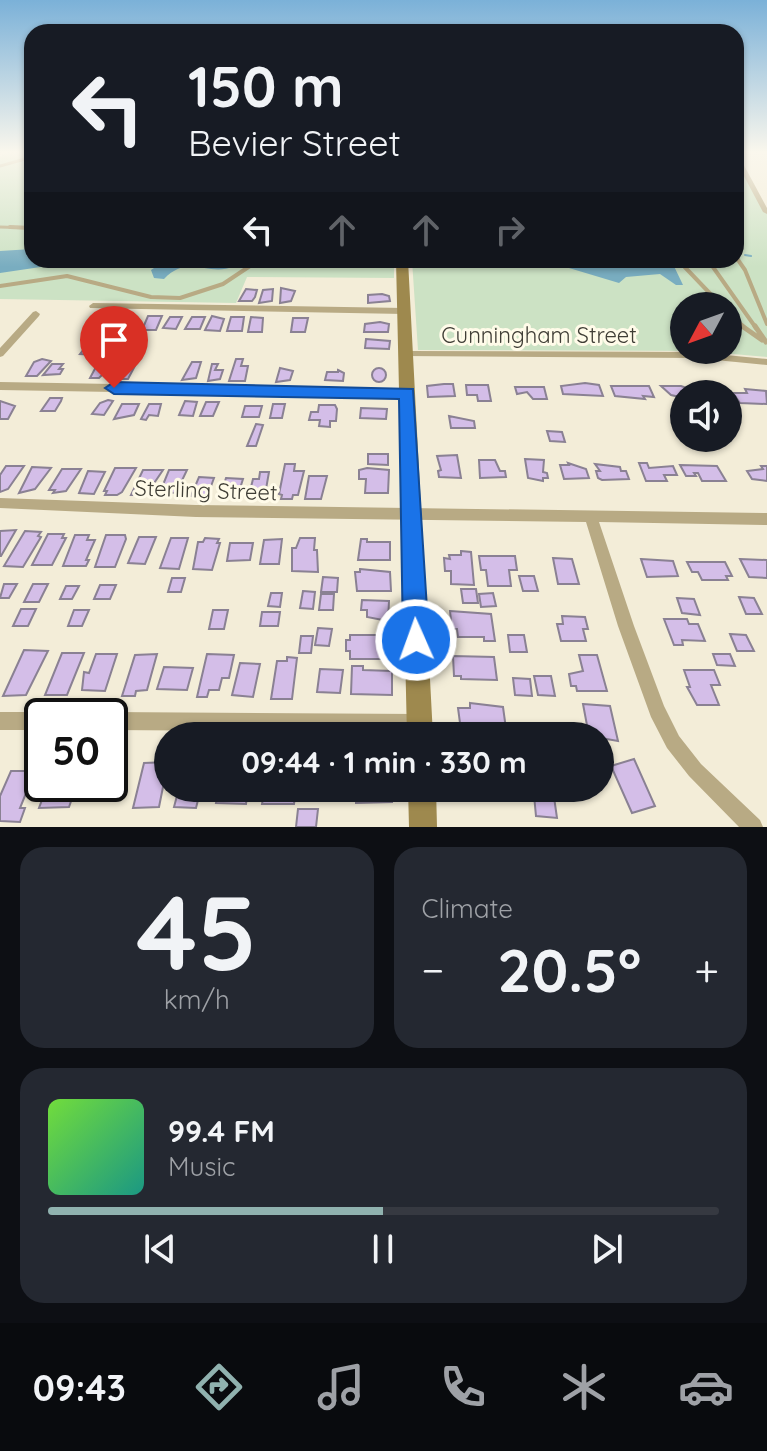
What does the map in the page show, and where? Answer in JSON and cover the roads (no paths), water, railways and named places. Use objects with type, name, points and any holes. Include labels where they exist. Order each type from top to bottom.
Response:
[{"type":"main road","points":[[402,268],[420,722]]},
{"type":"main road","points":[[422,802],[423,827]]},
{"type":"street","points":[[755,190],[766,212]]},
{"type":"street","points":[[758,194],[767,194]]},
{"type":"street","points":[[93,306],[404,311]]},
{"type":"street","points":[[0,354],[36,314]]},
{"type":"street","name":"Cunningham Street","points":[[406,354],[695,355],[767,362]]},
{"type":"street","points":[[0,386],[407,393]]},
{"type":"street","name":"Sterling Street","points":[[0,503],[412,515],[767,519]]},
{"type":"street","points":[[591,517],[626,626],[657,711],[673,742],[695,770],[753,827]]},
{"type":"street","points":[[0,721],[24,721]]},
{"type":"street","points":[[128,722],[154,722]]},
{"type":"lane","points":[[0,227],[24,228]]},
{"type":"lane","points":[[0,286],[33,278],[67,276],[156,298],[179,297],[207,291],[232,280],[248,268]]},
{"type":"lane","points":[[686,268],[709,292]]},
{"type":"lane","points":[[714,268],[766,342]]},
{"type":"lane","points":[[744,268],[767,324]]},
{"type":"lane","points":[[742,326],[766,342]]},
{"type":"water","points":[[24,250],[24,268],[34,268],[0,273],[0,251]]},
{"type":"water","points":[[182,268],[164,279],[154,278],[151,270]]},
{"type":"water","points":[[569,268],[675,268],[683,285],[676,285],[660,274],[626,277],[619,283]]},
{"type":"waterway","points":[[745,255],[751,256]]}]
